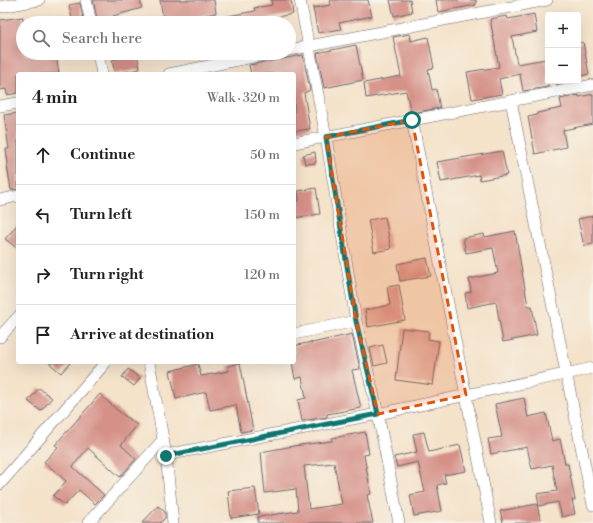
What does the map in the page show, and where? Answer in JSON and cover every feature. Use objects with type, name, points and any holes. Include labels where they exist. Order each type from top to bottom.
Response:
[{"type":"street","points":[[0,8],[39,0]]},
{"type":"street","points":[[86,0],[89,16]]},
{"type":"street","points":[[300,0],[326,137],[356,321],[378,414],[399,523]]},
{"type":"street","points":[[296,49],[547,0]]},
{"type":"street","points":[[99,60],[102,72]]},
{"type":"street","points":[[179,72],[238,60]]},
{"type":"street","points":[[296,143],[593,85]]},
{"type":"street","points":[[511,101],[593,505]]},
{"type":"street","points":[[0,106],[16,103]]},
{"type":"street","points":[[412,120],[491,523]]},
{"type":"street","points":[[0,200],[16,196]]},
{"type":"street","points":[[0,337],[16,319]]},
{"type":"street","points":[[296,334],[356,321]]},
{"type":"street","points":[[0,484],[104,364]]},
{"type":"street","points":[[151,364],[166,456],[173,523]]},
{"type":"street","points":[[166,456],[378,414],[593,368]]},
{"type":"street","points":[[88,523],[163,440]]},
{"type":"highlighted area","points":[[412,120],[466,395],[378,414],[356,321],[326,137]]},
{"type":"building","points":[[93,0],[140,0],[142,8],[113,16],[96,16]]},
{"type":"building","points":[[160,0],[214,0],[216,13],[201,16],[163,16]]},
{"type":"building","points":[[271,0],[291,0],[293,14],[282,16],[229,16],[255,11],[254,8],[272,5]]},
{"type":"building","points":[[330,0],[368,0],[372,16],[339,23],[341,29],[318,33],[313,8],[331,5]]},
{"type":"building","points":[[390,0],[410,0],[412,12],[394,16]]},
{"type":"building","points":[[436,0],[476,0],[476,5],[438,12]]},
{"type":"building","points":[[80,3],[83,16],[71,16],[69,5]]},
{"type":"building","points":[[534,14],[537,32],[512,37],[517,64],[545,59],[545,84],[548,84],[548,87],[523,91],[520,74],[499,79],[502,94],[472,99],[467,72],[499,67],[490,19],[507,16],[508,19]]},
{"type":"building","points":[[16,18],[16,60],[57,60],[59,72],[16,72],[16,93],[7,95],[6,89],[0,90],[0,20]]},
{"type":"building","points":[[410,34],[411,41],[428,37],[434,68],[428,69],[432,90],[436,89],[440,108],[411,113],[406,91],[366,98],[364,83],[401,76],[393,37]]},
{"type":"building","points":[[581,42],[583,42],[589,74],[581,76],[581,48]]},
{"type":"building","points":[[356,45],[363,80],[324,88],[317,53]]},
{"type":"building","points":[[303,55],[310,90],[304,93],[310,129],[296,131],[296,72],[251,72],[249,65],[276,60],[296,60],[296,56]]},
{"type":"building","points":[[112,60],[138,60],[140,69],[125,72],[115,72]]},
{"type":"building","points":[[593,94],[593,124],[563,130],[566,147],[535,154],[528,117],[537,115],[537,113],[562,108],[560,99]]},
{"type":"building","points":[[16,113],[16,189],[11,190],[6,149],[9,149],[4,115]]},
{"type":"building","points":[[502,151],[507,175],[480,180],[479,175],[441,182],[437,162]]},
{"type":"building","points":[[315,152],[316,163],[305,164],[303,155]]},
{"type":"building","points":[[316,188],[320,214],[296,218],[296,202],[299,201],[298,191]]},
{"type":"building","points":[[593,216],[593,244],[584,246],[578,219]]},
{"type":"building","points":[[385,217],[391,249],[374,252],[368,220]]},
{"type":"building","points":[[16,226],[16,247],[5,239]]},
{"type":"building","points":[[515,231],[528,306],[532,306],[537,335],[503,342],[496,302],[467,308],[465,293],[471,292],[469,279],[498,273],[493,248],[466,253],[463,238],[484,234],[485,237]]},
{"type":"building","points":[[427,258],[431,276],[400,281],[397,264]]},
{"type":"building","points":[[399,285],[405,320],[368,327],[365,310],[390,305],[387,287]]},
{"type":"building","points":[[402,328],[429,331],[428,339],[439,341],[433,385],[396,380]]},
{"type":"building","points":[[352,334],[360,369],[352,370],[361,408],[327,414],[327,417],[302,421],[298,400],[306,398],[302,377],[295,379],[292,364],[296,364],[296,346]]},
{"type":"building","points":[[383,345],[387,363],[374,366],[370,348]]},
{"type":"building","points":[[50,364],[69,364],[61,373]]},
{"type":"building","points":[[198,364],[201,376],[229,371],[228,366],[240,364],[253,430],[241,432],[236,405],[210,410],[206,392],[176,399],[170,371]]},
{"type":"building","points":[[128,369],[140,378],[134,386],[122,377]]},
{"type":"building","points":[[39,388],[52,398],[41,411],[28,401]]},
{"type":"building","points":[[100,394],[117,410],[137,425],[121,445],[136,459],[120,477],[88,448],[73,467],[104,495],[95,504],[79,490],[65,505],[53,496],[66,481],[44,462],[58,447],[55,445]]},
{"type":"building","points":[[524,398],[528,417],[546,413],[552,441],[560,439],[565,464],[568,464],[575,500],[572,500],[575,514],[562,517],[558,502],[539,506],[537,494],[557,491],[552,465],[532,469],[527,447],[491,454],[488,439],[502,437],[495,404]]},
{"type":"building","points":[[365,432],[369,454],[364,455],[371,494],[367,495],[373,523],[258,523],[258,517],[298,511],[296,489],[265,493],[261,452],[332,441],[332,438]],"holes":[[[334,463],[342,504],[309,509],[304,466]]]},
{"type":"building","points":[[424,432],[429,452],[460,445],[466,471],[444,475],[446,483],[437,485],[442,511],[414,516],[410,495],[425,492],[418,462],[397,467],[394,457],[417,452],[413,434]]},
{"type":"building","points":[[255,488],[259,514],[231,518],[228,491]]},
{"type":"building","points":[[537,504],[541,523],[503,523],[500,511]]},
{"type":"building","points":[[158,506],[165,512],[165,518],[160,523],[142,523]]},
{"type":"route","points":[[166,456],[378,414],[356,321],[326,137],[412,120]]}]
